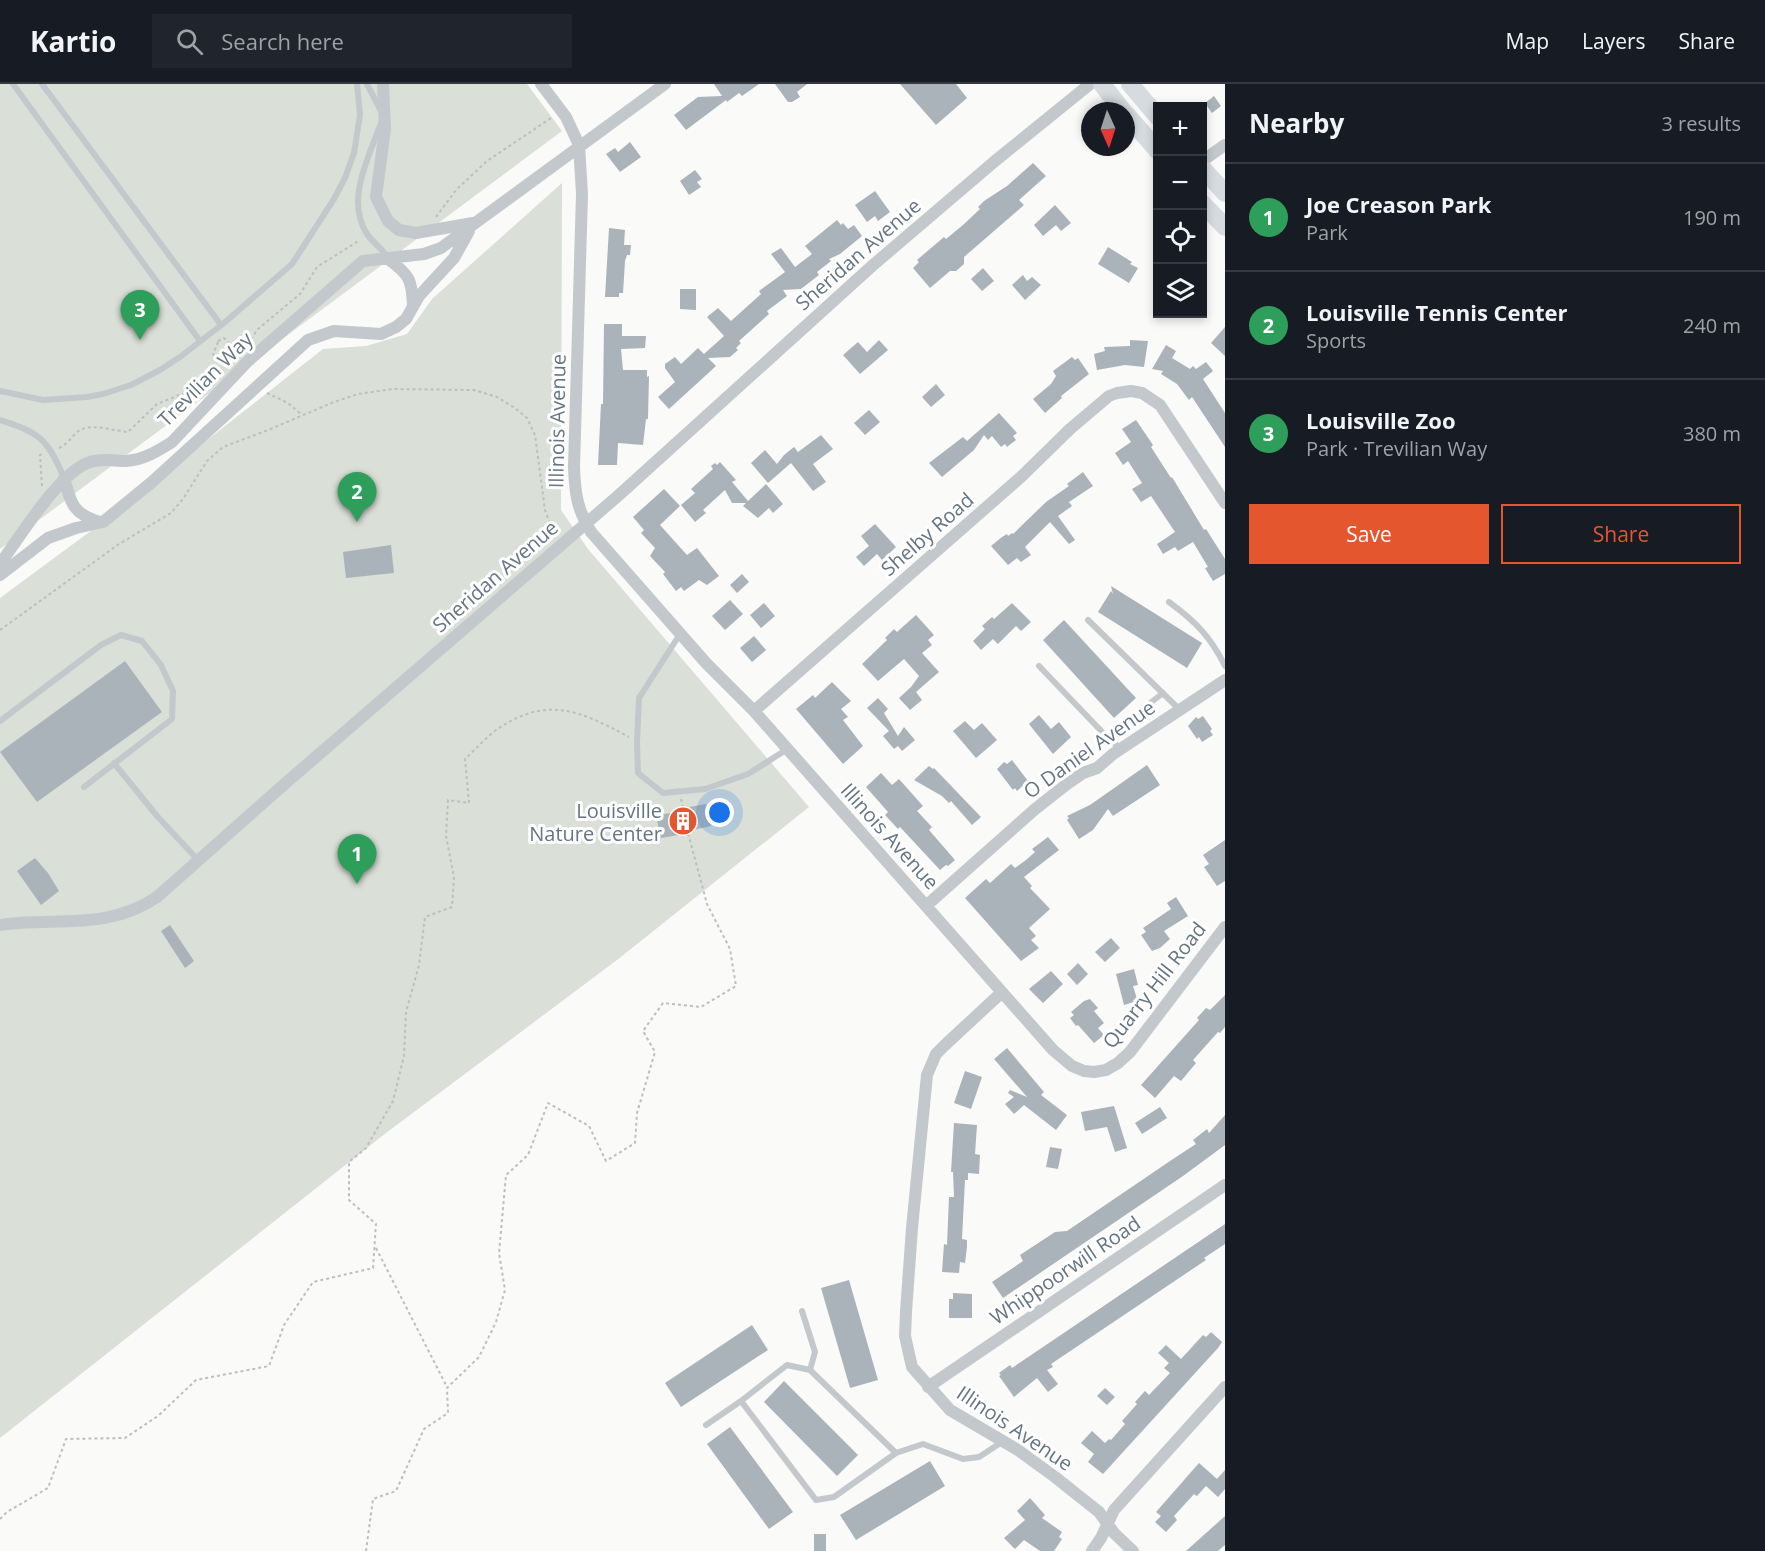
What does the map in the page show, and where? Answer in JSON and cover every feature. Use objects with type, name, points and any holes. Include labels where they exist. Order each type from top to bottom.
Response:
[{"type":"main road","points":[[1102,84],[1116,102]]},
{"type":"main road","points":[[1130,84],[1153,111]]},
{"type":"main road","points":[[1135,125],[1153,146]]},
{"type":"main road","points":[[1207,173],[1225,193]]},
{"type":"main road","points":[[1207,207],[1225,227]]},
{"type":"street","points":[[383,84],[385,129],[376,197],[388,222],[399,230],[416,233],[474,223]]},
{"type":"street","name":"Illinois Avenue","points":[[541,84],[566,117],[579,145],[582,194],[573,467],[576,499],[586,524],[607,552],[706,663],[754,711],[786,750],[927,905],[1001,993],[936,1054],[927,1075],[912,1228],[905,1336],[912,1367],[950,1410],[1055,1476],[1099,1512],[1114,1533],[1133,1551]]},
{"type":"street","name":"Trevilian Way","points":[[0,564],[64,478],[81,465],[92,461],[126,461],[143,458],[172,442],[247,362],[363,261],[424,254],[441,248],[665,84]]},
{"type":"street","name":"Sheridan Avenue","points":[[0,925],[86,921],[124,914],[157,897],[586,524],[872,266],[1090,84]]},
{"type":"street","points":[[1207,158],[1225,145]]},
{"type":"street","name":"Trevilian Way","points":[[0,575],[48,538],[103,522],[152,482],[308,340],[334,331],[381,334],[396,327],[406,319],[413,306],[454,258],[474,223]]},
{"type":"street","points":[[388,259],[402,269],[410,279],[413,306]]},
{"type":"street","name":"Shelby Road","points":[[754,711],[1023,476],[1070,429],[1109,396],[1127,391],[1142,393],[1160,405],[1225,503]]},
{"type":"street","points":[[64,478],[70,501],[84,517],[103,522]]},
{"type":"street","name":"O Daniel Avenue","points":[[927,905],[1067,783],[1097,768],[1121,749],[1225,680]]},
{"type":"street","name":"Quarry Hill Road","points":[[1001,993],[1053,1050],[1072,1066],[1084,1071],[1106,1070],[1118,1063],[1136,1045],[1225,927]]},
{"type":"street","name":"Whippoorwill Road","points":[[928,1387],[1225,1185]]},
{"type":"street","points":[[1092,1551],[1114,1510],[1225,1387]]},
{"type":"lane","points":[[13,84],[200,341]]},
{"type":"lane","points":[[42,84],[221,325]]},
{"type":"lane","points":[[0,391],[43,400],[87,397],[131,385],[180,357],[292,264],[345,178],[354,153],[360,115],[357,84]]},
{"type":"lane","points":[[367,84],[383,116],[357,192],[359,216],[367,234],[388,259]]},
{"type":"lane","points":[[0,420],[25,428],[45,441],[64,478]]},
{"type":"lane","points":[[1169,602],[1195,620],[1225,666]]},
{"type":"lane","points":[[1088,620],[1180,710]]},
{"type":"lane","points":[[680,633],[639,698],[637,742],[639,773],[663,793],[705,789],[748,774],[786,750]]},
{"type":"lane","points":[[0,721],[101,645],[121,635],[142,641],[161,665],[173,691],[172,719],[84,787]]},
{"type":"lane","points":[[1039,666],[1121,749]]},
{"type":"lane","points":[[1107,737],[1163,693]]},
{"type":"lane","points":[[114,764],[157,816],[199,861]]},
{"type":"lane","points":[[802,1311],[815,1352],[810,1370]]},
{"type":"lane","points":[[705,1425],[741,1401],[787,1365],[810,1370],[896,1453]]},
{"type":"lane","points":[[741,1401],[816,1500],[834,1497],[896,1453],[922,1444],[963,1459],[980,1457],[1002,1441]]},
{"type":"path","points":[[431,231],[429,222],[434,219],[456,190],[487,161],[551,118]]},
{"type":"path","points":[[239,354],[258,329],[300,294],[317,267],[355,245],[367,234]]},
{"type":"path","points":[[218,342],[213,354],[226,368]]},
{"type":"path","points":[[42,486],[40,455],[68,444],[81,429],[92,427],[128,432],[157,404],[204,387],[211,381]]},
{"type":"path","points":[[0,630],[119,544],[171,513],[183,500],[207,461],[223,447],[358,394],[393,389],[474,390],[498,397],[515,408],[526,418],[535,435],[545,510],[549,522],[566,541]]},
{"type":"path","points":[[0,1519],[7,1512],[48,1488],[66,1439],[125,1438],[158,1416],[196,1380],[269,1366],[284,1325],[313,1281],[374,1268],[376,1224],[349,1200],[349,1162],[366,1148],[393,1101],[404,1056],[406,1012],[419,965],[425,917],[452,907],[454,877],[446,836],[448,800],[469,803],[465,759],[499,728],[534,712],[555,708],[591,717],[637,742]]},
{"type":"path","points":[[447,1388],[479,1357],[496,1322],[505,1290],[499,1253],[506,1175],[528,1155],[548,1103],[590,1126],[606,1161],[635,1143],[637,1113],[655,1052],[644,1031],[663,1003],[701,1007],[736,986],[730,949],[707,904],[688,833]]},
{"type":"path","points":[[366,1551],[373,1499],[396,1491],[424,1429],[448,1413],[447,1388],[375,1246]]},
{"type":"shaded area","points":[[0,84],[527,84],[562,131],[0,549]]},
{"type":"shaded area","points":[[562,183],[561,510],[588,549],[809,807],[617,960],[386,1133],[0,1438],[0,598],[103,522],[323,349],[366,346],[407,334],[432,299]]},
{"type":"building","points":[[714,84],[759,84],[742,96],[739,93],[727,102],[726,100],[686,130],[674,115],[698,97],[722,96]]},
{"type":"building","points":[[775,84],[807,84],[797,92],[800,97],[788,102]]},
{"type":"building","points":[[900,84],[956,84],[967,98],[936,125]]},
{"type":"building","points":[[1214,96],[1221,106],[1212,113],[1206,102]]},
{"type":"building","points":[[630,142],[641,157],[620,172],[606,154],[615,148],[618,152]]},
{"type":"building","points":[[1033,163],[1046,176],[1019,200],[1024,205],[964,257],[964,264],[956,271],[950,271],[930,288],[913,268],[919,262],[917,260],[944,237],[946,239],[963,225],[980,209],[978,207],[984,201],[1007,186]]},
{"type":"building","points":[[695,170],[702,179],[697,182],[701,187],[689,195],[680,181]]},
{"type":"building","points":[[875,191],[890,212],[878,221],[875,216],[867,222],[855,205]]},
{"type":"building","points":[[1055,205],[1071,223],[1061,231],[1056,225],[1043,236],[1034,225]]},
{"type":"building","points":[[837,220],[848,229],[854,225],[862,236],[840,254],[829,259],[831,261],[817,272],[819,275],[801,289],[783,290],[787,296],[767,311],[769,314],[739,341],[741,343],[736,348],[738,350],[730,357],[708,358],[716,366],[669,409],[658,397],[675,382],[665,368],[665,364],[675,357],[681,364],[698,348],[704,354],[724,336],[707,317],[718,308],[731,321],[761,294],[759,291],[785,272],[771,254],[781,248],[795,267],[812,254],[805,246]]},
{"type":"building","points":[[609,228],[625,230],[624,245],[631,245],[630,255],[627,255],[625,261],[623,293],[619,293],[619,297],[605,297]]},
{"type":"building","points":[[1108,247],[1138,268],[1129,283],[1098,264]]},
{"type":"building","points":[[983,268],[994,281],[982,291],[971,279]]},
{"type":"building","points":[[1023,275],[1027,281],[1032,277],[1041,285],[1025,300],[1012,285]]},
{"type":"building","points":[[680,289],[696,289],[696,310],[680,309]]},
{"type":"building","points":[[604,324],[622,324],[622,336],[646,336],[645,348],[621,349],[623,370],[647,370],[647,377],[649,376],[648,419],[646,419],[643,445],[618,443],[617,465],[598,465],[601,404],[603,404]]},
{"type":"building","points":[[1225,327],[1225,356],[1211,343]]},
{"type":"building","points":[[879,340],[888,350],[860,374],[843,355],[858,342],[867,352]]},
{"type":"building","points":[[1130,340],[1148,341],[1144,367],[1125,365],[1097,370],[1094,354],[1105,351],[1104,347],[1130,346]]},
{"type":"building","points":[[1166,345],[1176,351],[1172,358],[1190,369],[1193,366],[1196,369],[1206,362],[1213,371],[1203,379],[1225,413],[1225,447],[1192,397],[1189,400],[1177,384],[1161,374],[1163,371],[1152,369]]},
{"type":"building","points":[[1072,357],[1075,360],[1078,358],[1089,374],[1061,396],[1062,398],[1045,413],[1033,399],[1051,384],[1056,376],[1053,371]]},
{"type":"building","points":[[936,384],[945,395],[931,407],[922,397]]},
{"type":"building","points":[[869,410],[880,422],[865,435],[854,423]]},
{"type":"building","points":[[999,413],[1017,433],[1013,436],[1016,440],[1007,447],[1005,444],[1001,447],[992,436],[988,440],[984,435],[974,450],[942,477],[929,463],[963,437],[967,441]]},
{"type":"building","points":[[1136,420],[1204,530],[1206,529],[1225,559],[1225,574],[1213,581],[1205,568],[1208,567],[1193,542],[1178,551],[1175,547],[1163,554],[1157,544],[1175,532],[1151,496],[1141,502],[1132,489],[1142,483],[1128,461],[1123,465],[1115,453],[1131,442],[1122,429]]},
{"type":"building","points":[[821,435],[833,449],[813,464],[826,482],[813,491],[791,463],[768,483],[751,463],[765,450],[777,464],[794,447],[798,452]]},
{"type":"building","points":[[720,462],[736,480],[732,482],[748,501],[766,484],[783,504],[773,513],[769,508],[758,518],[743,506],[746,503],[732,503],[725,490],[703,510],[706,513],[695,522],[681,505],[695,493],[691,489],[713,469],[711,466]]},
{"type":"building","points":[[1083,472],[1093,486],[1069,502],[1072,506],[1058,516],[1075,540],[1069,544],[1050,522],[1025,547],[1031,555],[1021,562],[1017,558],[1008,565],[991,546],[1007,534],[1008,536],[1013,534],[1046,502],[1069,486],[1067,484]]},
{"type":"building","points":[[664,489],[680,506],[660,525],[687,555],[697,548],[719,576],[707,585],[699,580],[684,591],[681,587],[676,591],[663,574],[665,572],[650,556],[655,548],[641,533],[644,530],[633,517]]},
{"type":"building","points":[[875,524],[896,547],[882,560],[877,554],[864,566],[856,557],[869,546],[861,536]]},
{"type":"building","points":[[391,545],[394,573],[346,578],[343,552]]},
{"type":"building","points":[[742,574],[749,582],[737,593],[730,585]]},
{"type":"building","points":[[1111,586],[1202,643],[1187,668],[1098,612],[1111,591],[1113,594]]},
{"type":"building","points":[[730,600],[743,614],[725,630],[712,616]]},
{"type":"building","points":[[764,603],[775,616],[761,628],[750,615]]},
{"type":"building","points":[[1012,603],[1031,622],[1021,631],[1016,626],[998,644],[993,639],[981,650],[973,641],[985,629],[982,626]]},
{"type":"building","points":[[916,615],[934,635],[928,640],[932,645],[922,653],[939,672],[916,692],[922,700],[910,710],[899,698],[919,676],[904,659],[878,681],[862,664],[887,640],[885,638],[894,629],[897,632]]},
{"type":"building","points":[[1064,620],[1136,698],[1114,718],[1043,640]]},
{"type":"building","points":[[754,636],[766,650],[752,662],[740,648]]},
{"type":"building","points":[[125,661],[162,712],[37,802],[0,752]]},
{"type":"building","points":[[832,682],[851,701],[841,709],[848,717],[843,720],[863,746],[843,764],[796,709],[813,695],[815,698]]},
{"type":"building","points":[[878,698],[888,709],[884,713],[898,736],[904,727],[915,740],[902,751],[898,746],[894,749],[883,736],[889,731],[867,708]]},
{"type":"building","points":[[1039,715],[1051,729],[1059,722],[1071,737],[1053,754],[1029,724]]},
{"type":"building","points":[[1203,716],[1212,729],[1210,731],[1213,735],[1202,742],[1188,726],[1196,717],[1198,719]]},
{"type":"building","points":[[965,721],[974,730],[982,723],[997,740],[976,758],[953,731]]},
{"type":"building","points":[[1012,760],[1028,781],[1017,791],[1015,788],[1013,790],[997,769],[1004,762],[1007,764]]},
{"type":"building","points":[[1147,765],[1160,785],[1113,816],[1108,809],[1093,830],[1079,839],[1067,820],[1069,818],[1067,816],[1090,805]]},
{"type":"building","points":[[929,766],[934,768],[981,817],[972,825],[951,801],[949,803],[942,796],[914,780]]},
{"type":"building","points":[[881,773],[892,785],[899,779],[923,806],[917,811],[932,827],[929,830],[955,860],[948,866],[940,870],[900,827],[898,829],[885,815],[888,812],[866,787]]},
{"type":"building","name":"Louisville Nature Center","points":[[706,804],[711,826],[693,830],[694,832],[661,838],[656,816],[674,812],[673,810]]},
{"type":"building","points":[[1048,837],[1059,850],[1024,877],[1032,886],[1030,888],[1050,909],[1029,928],[1036,936],[1031,940],[1039,948],[1021,961],[965,898],[986,879],[990,883],[1011,864],[1015,868],[1026,860],[1035,852],[1032,849]]},
{"type":"building","points":[[1225,840],[1225,881],[1217,886],[1204,867],[1209,864],[1203,855]]},
{"type":"building","points":[[35,858],[59,891],[41,905],[17,871]]},
{"type":"building","points":[[1176,897],[1188,916],[1164,931],[1170,939],[1160,948],[1152,951],[1141,935],[1146,932],[1143,928],[1171,909],[1167,903]]},
{"type":"building","points":[[170,925],[194,961],[185,968],[161,931]]},
{"type":"building","points":[[1111,938],[1120,948],[1105,962],[1095,952]]},
{"type":"building","points":[[1078,963],[1088,974],[1077,985],[1067,974]]},
{"type":"building","points":[[1134,969],[1138,985],[1133,986],[1137,999],[1124,1005],[1116,974]]},
{"type":"building","points":[[1051,971],[1063,984],[1043,1003],[1029,989]]},
{"type":"building","points":[[1225,995],[1225,1027],[1193,1060],[1196,1063],[1181,1081],[1174,1076],[1155,1098],[1141,1085],[1199,1020],[1197,1018],[1206,1008],[1210,1010]]},
{"type":"building","points":[[1090,999],[1098,1008],[1094,1011],[1104,1023],[1098,1028],[1104,1035],[1094,1043],[1070,1018],[1074,1015],[1071,1012]]},
{"type":"building","points":[[1007,1048],[1044,1092],[1041,1095],[1067,1115],[1056,1130],[1024,1105],[1014,1114],[1005,1104],[1014,1097],[1008,1093],[1010,1090],[1027,1097],[994,1059]]},
{"type":"building","points":[[965,1071],[982,1077],[971,1109],[954,1103]]},
{"type":"building","points":[[1114,1106],[1127,1148],[1115,1152],[1107,1127],[1085,1131],[1081,1112]]},
{"type":"building","points":[[1160,1107],[1167,1118],[1142,1134],[1135,1123]]},
{"type":"building","points":[[1225,1115],[1225,1145],[1003,1298],[992,1282],[1023,1261],[1020,1255],[1055,1232],[1067,1231],[1196,1144],[1193,1140],[1207,1129],[1209,1133]]},
{"type":"building","points":[[954,1123],[977,1125],[975,1154],[980,1155],[979,1174],[968,1173],[968,1180],[965,1180],[962,1239],[967,1240],[967,1247],[965,1263],[960,1262],[959,1273],[942,1272],[944,1244],[947,1245],[949,1197],[954,1197],[953,1172],[951,1172]]},
{"type":"building","points":[[1050,1147],[1062,1149],[1058,1169],[1046,1167]]},
{"type":"building","points":[[1225,1224],[1225,1244],[1204,1258],[1206,1260],[1051,1364],[1053,1367],[1047,1370],[1058,1384],[1048,1392],[1037,1378],[1014,1397],[999,1373],[1010,1365],[1012,1368]]},
{"type":"building","points":[[849,1280],[878,1380],[850,1388],[821,1288]]},
{"type":"building","points":[[953,1293],[972,1294],[972,1318],[949,1318],[949,1299],[953,1299]]},
{"type":"building","points":[[752,1325],[768,1350],[681,1407],[665,1383]]},
{"type":"building","points":[[1211,1332],[1222,1342],[1218,1348],[1103,1474],[1088,1462],[1094,1454],[1081,1443],[1092,1431],[1105,1443],[1111,1440],[1125,1424],[1122,1421],[1137,1404],[1135,1402],[1145,1391],[1149,1395],[1170,1373],[1164,1368],[1169,1363],[1158,1353],[1166,1345],[1181,1359],[1203,1335],[1206,1337]]},
{"type":"building","points":[[784,1381],[858,1455],[837,1476],[764,1402]]},
{"type":"building","points":[[1105,1388],[1115,1397],[1107,1405],[1097,1396]]},
{"type":"building","points":[[730,1427],[793,1512],[769,1529],[707,1444]]},
{"type":"building","points":[[930,1461],[945,1486],[856,1540],[840,1515]]},
{"type":"building","points":[[1199,1463],[1217,1479],[1225,1470],[1225,1489],[1218,1497],[1206,1486],[1197,1496],[1194,1494],[1174,1516],[1177,1520],[1166,1532],[1155,1522],[1161,1516],[1156,1512]]},
{"type":"building","points":[[1030,1498],[1045,1515],[1042,1518],[1062,1532],[1059,1537],[1062,1539],[1054,1551],[1040,1551],[1024,1540],[1015,1549],[1004,1538],[1025,1520],[1017,1511]]},
{"type":"building","points":[[1225,1516],[1225,1545],[1218,1551],[1186,1551]]},
{"type":"building","points":[[814,1534],[826,1534],[826,1551],[814,1551]]},
{"type":"place","name":"Louisville Zoo","points":[[140,340]]},
{"type":"place","name":"Louisville Tennis Center","points":[[357,522]]},
{"type":"place","name":"Louisville Nature Center","points":[[683,821]]},
{"type":"place","name":"Joe Creason Park","points":[[357,884]]}]
